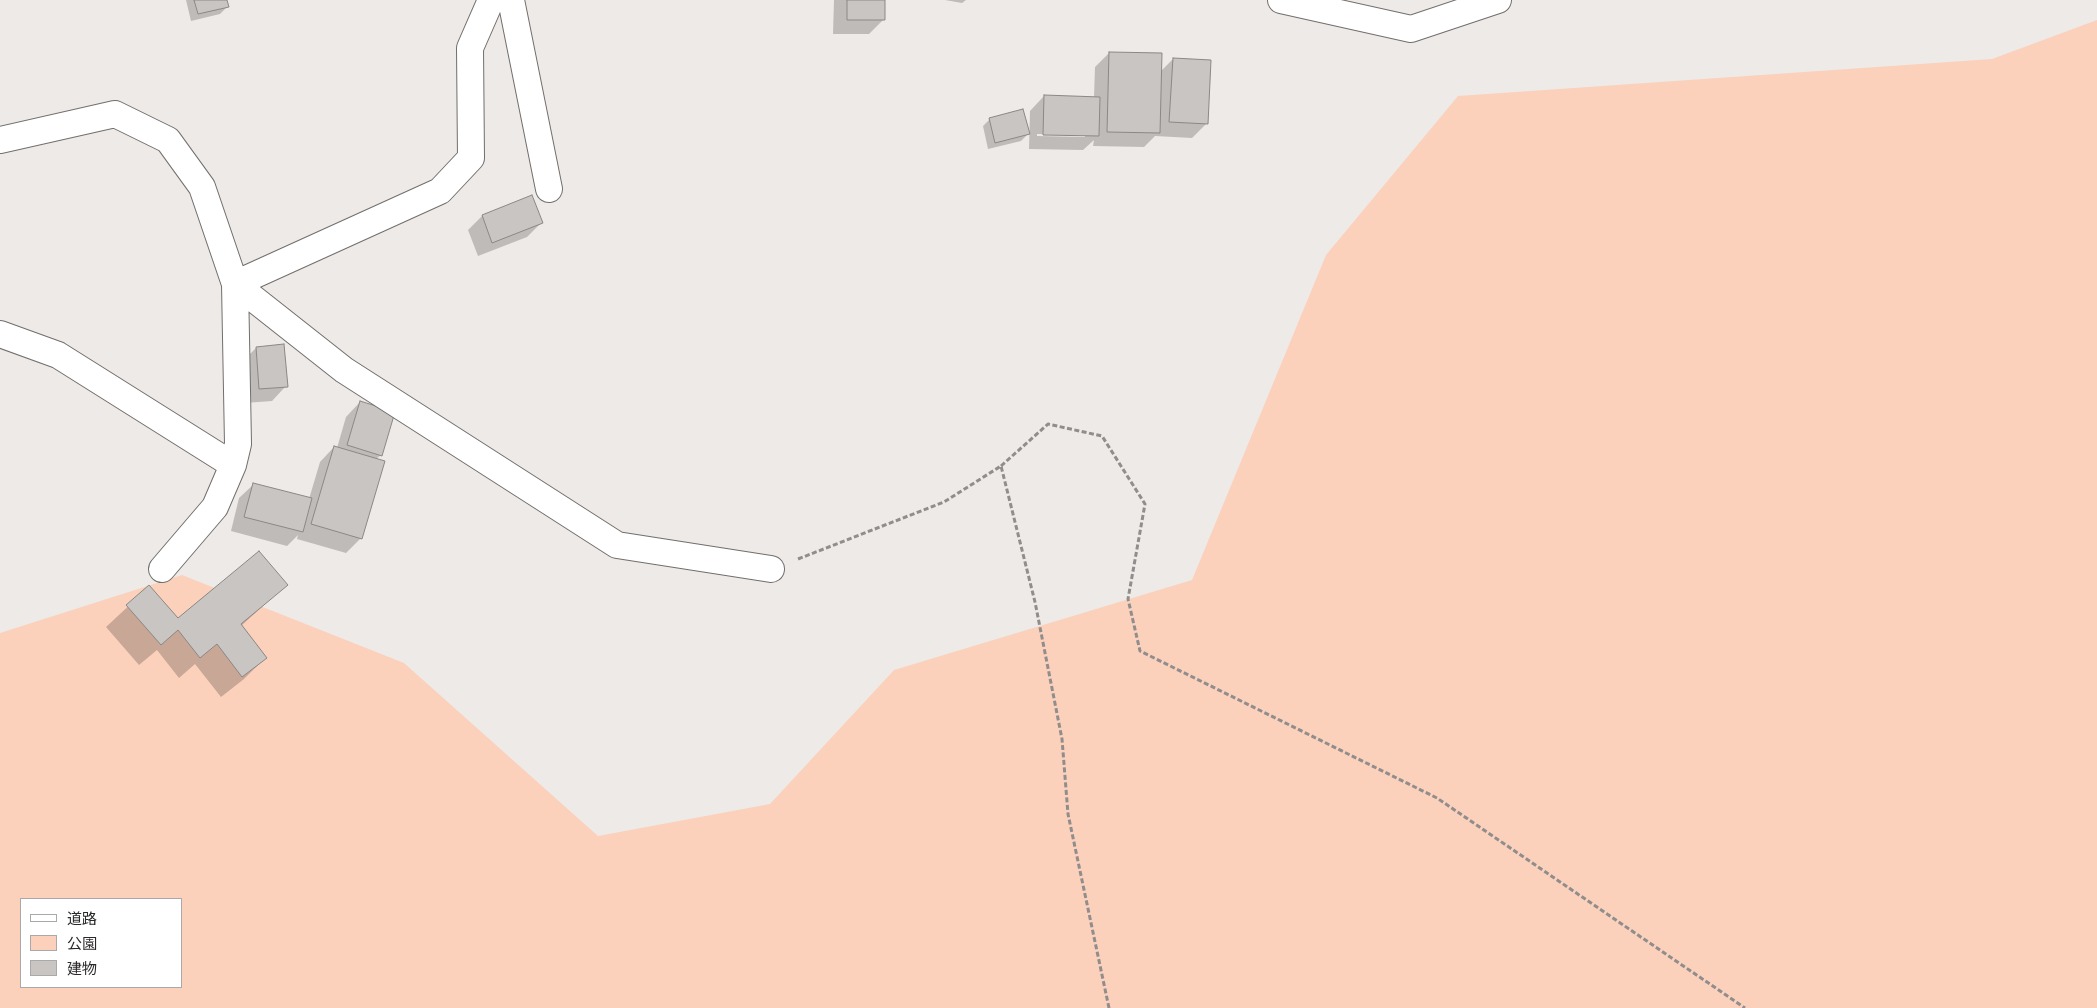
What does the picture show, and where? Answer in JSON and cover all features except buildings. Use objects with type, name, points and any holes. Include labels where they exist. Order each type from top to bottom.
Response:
[{"type":"street","points":[[236,284],[440,191],[471,158],[470,48],[491,0]]},
{"type":"street","points":[[511,0],[549,189]]},
{"type":"street","points":[[1281,0],[1411,29],[1498,0]]},
{"type":"street","points":[[0,140],[115,114],[168,140],[202,187],[236,284],[238,444],[233,465],[215,507],[162,569]]},
{"type":"street","points":[[236,284],[344,370],[617,545],[772,569]]},
{"type":"street","points":[[0,334],[58,356],[233,465]]},
{"type":"path","points":[[772,569],[944,502],[1001,466],[1048,424],[1102,436],[1145,504],[1128,599],[1140,651],[1437,798],[1745,1008]]},
{"type":"path","points":[[1001,466],[1043,641],[1062,739],[1068,814],[1109,1008]]},
{"type":"green space","points":[[2097,20],[2097,1008],[0,1008],[0,633],[182,575],[404,663],[598,836],[770,804],[894,670],[1192,580],[1326,255],[1458,96],[1992,59]]}]
